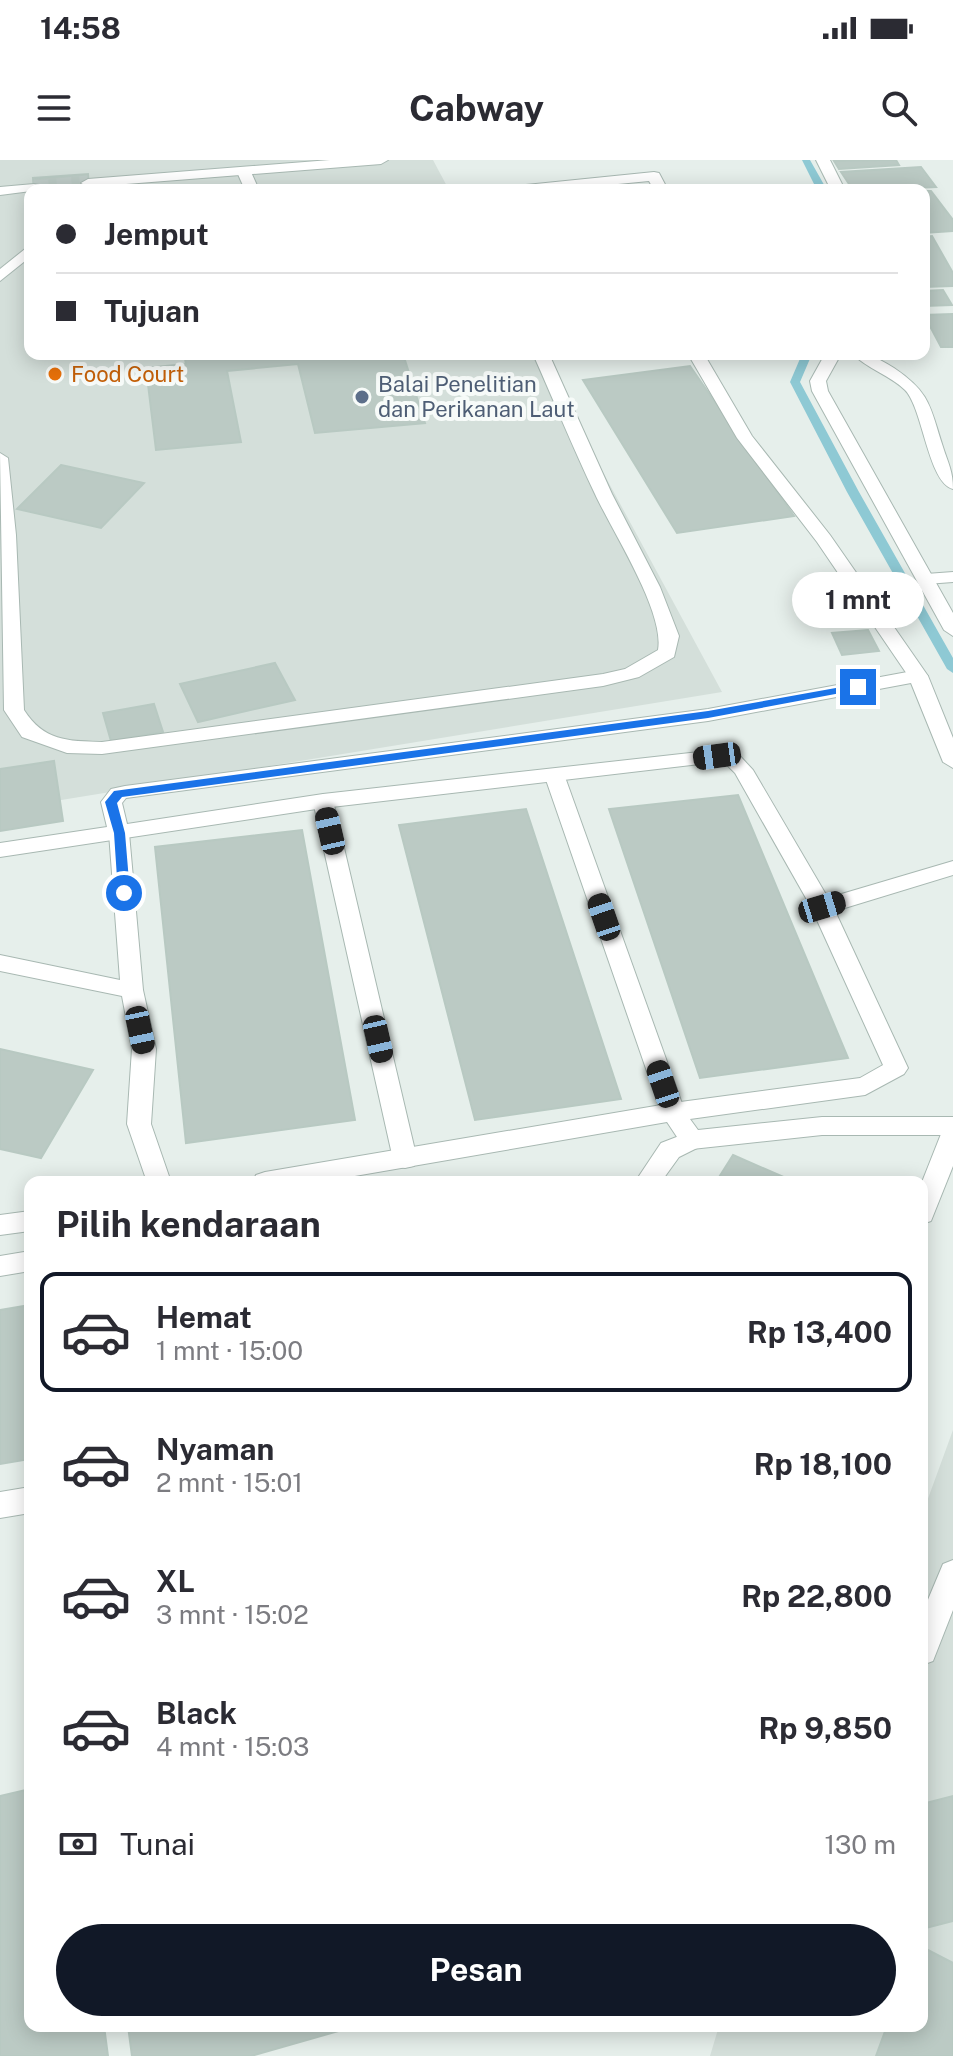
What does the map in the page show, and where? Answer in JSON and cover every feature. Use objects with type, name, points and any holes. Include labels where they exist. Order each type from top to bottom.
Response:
[{"type":"street","points":[[88,183],[381,160]]},
{"type":"street","points":[[823,160],[835,184]]},
{"type":"street","points":[[244,172],[249,184]]},
{"type":"street","points":[[575,184],[654,176],[658,184]]},
{"type":"street","points":[[0,191],[24,189]]},
{"type":"street","points":[[0,277],[24,255]]},
{"type":"street","points":[[0,458],[7,535],[6,666],[14,710],[29,733],[67,747],[102,748],[603,680],[632,673],[667,653],[670,636],[651,587],[603,494],[544,360]]},
{"type":"street","points":[[700,360],[745,438],[824,539],[918,676],[953,762]]},
{"type":"street","points":[[830,360],[818,381],[820,391],[953,630]]},
{"type":"street","points":[[870,360],[910,386],[921,402],[936,451],[953,484]]},
{"type":"street","points":[[926,579],[953,577]]},
{"type":"street","points":[[157,1176],[139,1124],[144,1049],[132,990],[119,833],[111,802],[118,794],[708,715],[918,676]]},
{"type":"street","points":[[0,850],[323,801],[555,777],[717,756],[733,760],[743,770],[822,907],[896,1068],[865,1086],[673,1112],[302,1176]]},
{"type":"street","points":[[555,777],[673,1112],[692,1140]]},
{"type":"street","points":[[323,801],[405,1159]]},
{"type":"street","points":[[822,907],[953,868]]},
{"type":"street","points":[[0,963],[132,990]]},
{"type":"street","points":[[651,1176],[670,1150],[692,1140],[731,1134],[887,1123],[953,1126]]},
{"type":"street","points":[[928,1201],[953,1134]]},
{"type":"street","points":[[0,1225],[24,1222]]},
{"type":"street","points":[[0,1266],[24,1262]]},
{"type":"street","points":[[0,1505],[24,1501]]},
{"type":"street","points":[[928,1636],[953,1573]]},
{"type":"shaded area","points":[[0,160],[433,160],[446,184],[24,184],[24,360],[542,360],[722,692],[0,810]]},
{"type":"shaded area","points":[[953,1430],[953,2056],[710,2056],[717,2032],[928,2032],[928,1499]]},
{"type":"building","points":[[896,160],[899,165],[839,169],[834,161]]},
{"type":"building","points":[[921,167],[936,187],[930,187],[930,184],[849,184],[841,172]]},
{"type":"building","points":[[88,174],[89,184],[34,184],[33,178]]},
{"type":"building","points":[[930,191],[953,220],[953,231],[930,233]]},
{"type":"building","points":[[930,236],[953,273],[953,286],[930,287]]},
{"type":"building","points":[[943,290],[952,305],[930,306],[930,291]]},
{"type":"building","points":[[953,314],[953,347],[941,347],[930,326],[930,315]]},
{"type":"building","name":"Balai Penelitian dan Perikanan Laut","points":[[185,360],[405,360],[425,423],[315,433],[298,364],[227,371],[241,442],[156,450],[146,368],[186,364]]},
{"type":"building","points":[[690,366],[794,516],[677,533],[583,380]]},
{"type":"building","points":[[61,465],[144,483],[101,528],[17,509]]},
{"type":"building","points":[[868,630],[879,651],[842,655],[832,633]]},
{"type":"building","points":[[275,663],[295,700],[198,722],[180,684]]},
{"type":"building","points":[[154,704],[163,732],[111,741],[103,713]]},
{"type":"building","points":[[54,761],[63,821],[0,831],[0,769]]},
{"type":"building","points":[[738,795],[848,1058],[700,1078],[609,809]]},
{"type":"building","points":[[526,809],[621,1099],[475,1120],[399,825]]},
{"type":"building","points":[[302,830],[355,1120],[186,1143],[155,847]]},
{"type":"building","points":[[0,1049],[93,1070],[41,1158],[0,1149]]},
{"type":"building","points":[[733,1155],[781,1176],[720,1176]]},
{"type":"building","points":[[24,1306],[24,1460],[0,1464],[0,1310]]},
{"type":"building","points":[[24,1790],[24,2032],[105,2032],[108,2056],[0,2056],[0,1796]]},
{"type":"building","points":[[953,1796],[953,1921],[928,1927],[928,1802]]},
{"type":"building","points":[[928,1950],[953,1963],[953,2056],[876,2056],[885,2032],[928,2032]]},
{"type":"building","points":[[129,2032],[335,2032],[251,2056],[132,2056]]},
{"type":"waterway","points":[[806,160],[819,184]]},
{"type":"waterway","points":[[804,360],[795,382],[953,669]]},
{"type":"tunnel","points":[[77,184],[88,183]]},
{"type":"place","name":"Food Court","points":[[55,374]]},
{"type":"place","name":"Balai Penelitian dan Perikanan Laut","points":[[362,397]]},
{"type":"route","points":[[124,893],[119,833],[111,802],[113,797],[125,792],[708,715],[858,687]]}]
